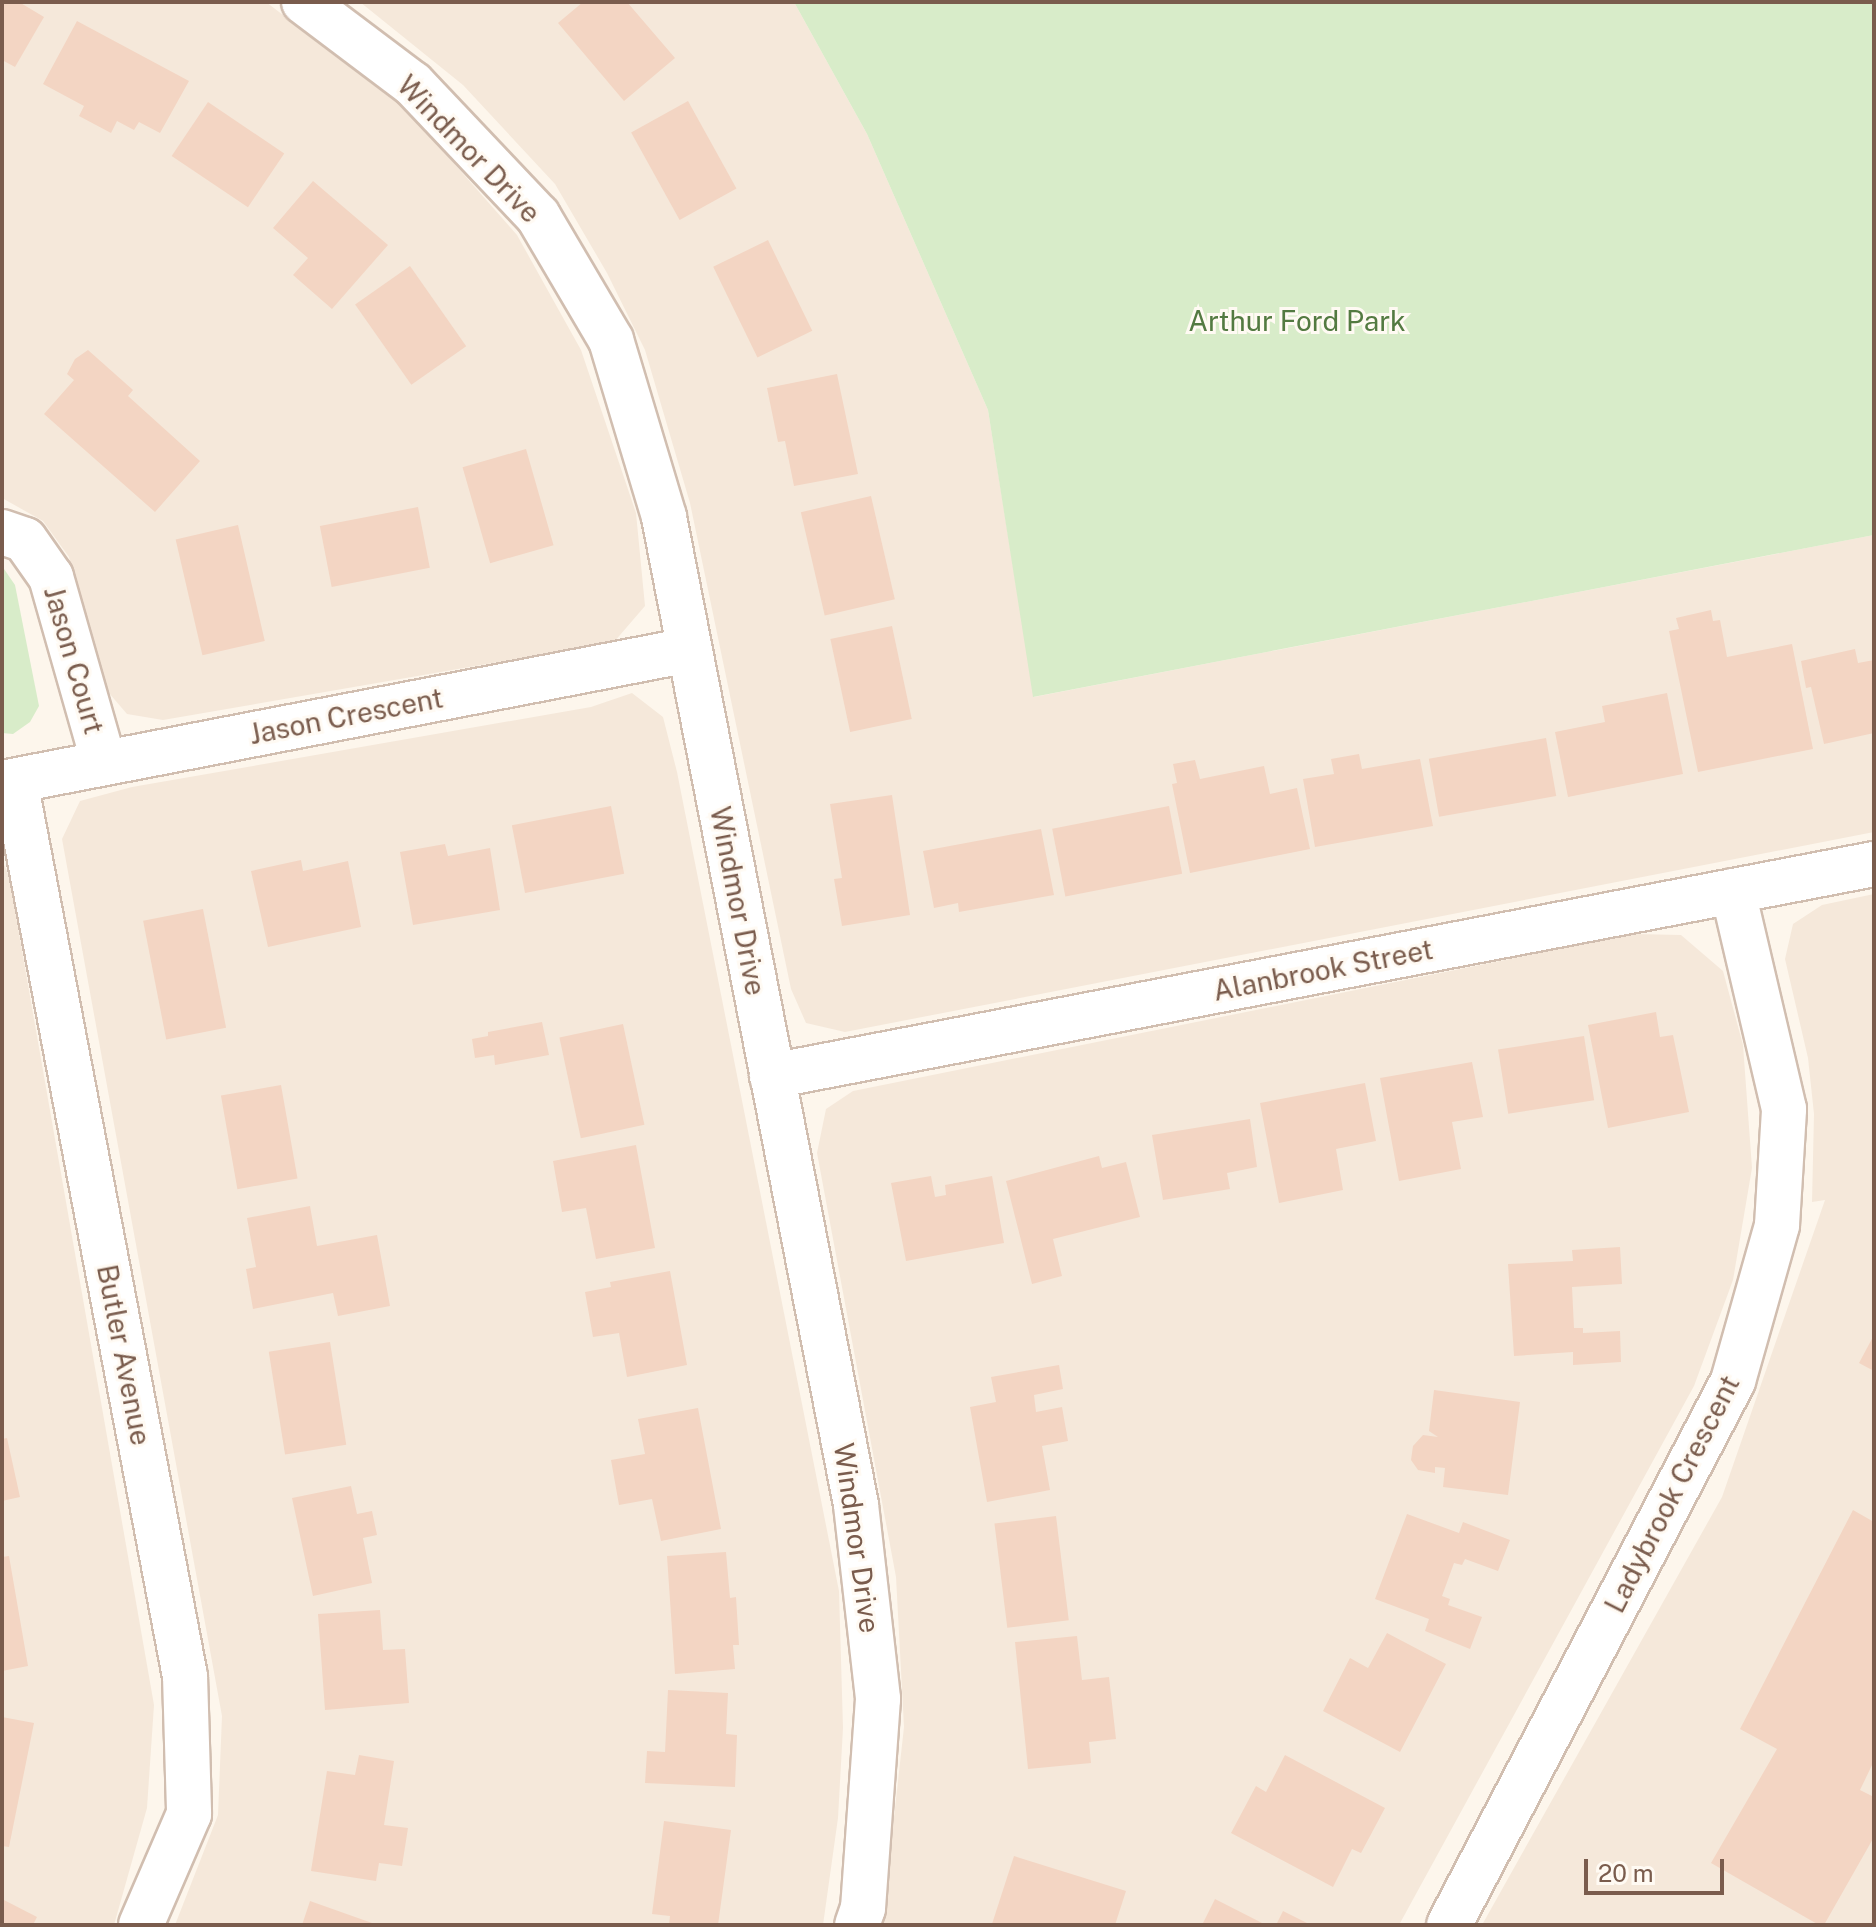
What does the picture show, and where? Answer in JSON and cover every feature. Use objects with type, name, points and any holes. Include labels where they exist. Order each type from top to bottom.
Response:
[{"type":"street","name":"Windmor Drive","points":[[304,2],[413,84],[538,216],[611,340],[664,517],[856,1505],[878,1699],[863,1908],[857,1925]]},
{"type":"street","name":"Jason Court","points":[[2,532],[25,540],[51,577],[104,763]]},
{"type":"street","name":"Jason Crescent","points":[[8,782],[689,650]]},
{"type":"street","name":"Butler Avenue","points":[[8,782],[185,1676],[189,1814],[141,1925]]},
{"type":"street","name":"Alanbrook Street","points":[[772,1076],[1874,864]]},
{"type":"street","name":"Ladybrook Crescent","points":[[1449,1925],[1733,1381],[1777,1225],[1784,1109],[1733,891]]},
{"type":"shaded area","points":[[2,2],[266,2],[406,109],[517,235],[581,350],[636,513],[645,606],[614,642],[163,720],[127,714],[97,679],[69,557],[43,521],[2,498]]},
{"type":"shaded area","points":[[360,2],[794,2],[867,134],[988,410],[1034,697],[1874,535],[1874,832],[845,1032],[806,1023],[791,989],[690,503],[645,350],[607,273],[555,184],[463,85]]},
{"type":"shaded area","points":[[632,693],[663,717],[677,772],[839,1591],[843,1728],[838,1818],[823,1925],[175,1925],[218,1815],[222,1716],[62,839],[80,801],[132,787],[591,707]]},
{"type":"shaded area","points":[[2,860],[9,876],[154,1705],[147,1808],[114,1925],[2,1925]]},
{"type":"shaded area","points":[[1874,894],[1874,1925],[1482,1925],[1722,1497],[1825,1200],[1812,1202],[1814,1114],[1808,1058],[1785,959],[1793,924],[1822,905]]},
{"type":"shaded area","points":[[1634,934],[1681,935],[1723,971],[1743,1045],[1752,1168],[1733,1280],[1694,1386],[1399,1925],[882,1925],[904,1727],[896,1577],[817,1153],[826,1109],[853,1091]]},
{"type":"green space","name":"Arthur Ford Park","points":[[794,2],[1874,2],[1874,535],[1033,697],[988,410],[867,134]]},
{"type":"green space","points":[[2,566],[15,585],[39,706],[30,722],[13,734],[2,733]]},
{"type":"building","points":[[2,2],[19,2],[44,17],[15,67],[2,60]]},
{"type":"building","points":[[583,2],[627,2],[675,58],[624,101],[558,23]]},
{"type":"building","points":[[77,21],[189,81],[160,133],[139,122],[134,130],[117,121],[111,133],[79,116],[84,106],[43,84]]},
{"type":"building","points":[[688,101],[736,188],[680,220],[631,133]]},
{"type":"building","points":[[208,102],[284,153],[248,207],[172,156]]},
{"type":"building","points":[[313,181],[388,245],[332,309],[293,275],[308,258],[273,228]]},
{"type":"building","points":[[768,240],[812,331],[757,358],[713,267]]},
{"type":"building","points":[[410,266],[466,346],[411,385],[355,304]]},
{"type":"building","points":[[88,350],[133,390],[128,396],[200,461],[155,512],[44,414],[74,380],[67,374],[75,359]]},
{"type":"building","points":[[837,374],[858,474],[794,486],[785,441],[778,442],[767,388]]},
{"type":"building","points":[[526,449],[554,545],[490,563],[463,467]]},
{"type":"building","points":[[871,496],[895,599],[825,615],[801,512]]},
{"type":"building","points":[[418,507],[430,568],[332,587],[320,526]]},
{"type":"building","points":[[238,525],[265,641],[202,655],[176,539]]},
{"type":"building","points":[[1711,610],[1713,621],[1720,620],[1727,657],[1792,644],[1813,749],[1698,772],[1669,631],[1679,629],[1676,618]]},
{"type":"building","points":[[892,626],[912,719],[850,732],[830,639]]},
{"type":"building","points":[[1855,649],[1858,663],[1874,660],[1874,733],[1824,744],[1811,687],[1806,688],[1801,661]]},
{"type":"building","points":[[1667,693],[1683,774],[1568,797],[1555,732],[1605,722],[1602,706]]},
{"type":"building","points":[[1546,738],[1556,796],[1439,817],[1429,759]]},
{"type":"building","points":[[1359,754],[1362,769],[1420,759],[1433,826],[1315,847],[1303,779],[1334,774],[1331,759]]},
{"type":"building","points":[[1195,760],[1200,779],[1264,766],[1270,794],[1297,788],[1310,849],[1190,873],[1172,784],[1177,783],[1173,764]]},
{"type":"building","points":[[892,795],[910,915],[842,926],[834,879],[842,878],[830,804]]},
{"type":"building","points":[[611,806],[624,874],[525,893],[512,825]]},
{"type":"building","points":[[1169,806],[1182,874],[1065,896],[1052,829]]},
{"type":"building","points":[[1041,829],[1054,895],[959,912],[958,903],[934,908],[923,851]]},
{"type":"building","points":[[445,844],[448,856],[490,848],[500,910],[413,925],[400,852]]},
{"type":"building","points":[[301,860],[303,871],[348,861],[361,927],[268,947],[251,871]]},
{"type":"building","points":[[203,909],[226,1028],[166,1039],[143,921]]},
{"type":"building","points":[[1656,1012],[1660,1037],[1673,1035],[1689,1112],[1608,1128],[1588,1025]]},
{"type":"building","points":[[542,1022],[549,1055],[495,1065],[494,1055],[475,1058],[472,1039],[488,1036],[488,1032]]},
{"type":"building","points":[[623,1024],[644,1125],[581,1138],[559,1038]]},
{"type":"building","points":[[1584,1036],[1594,1100],[1508,1114],[1498,1050]]},
{"type":"building","points":[[1472,1062],[1483,1117],[1452,1122],[1461,1169],[1399,1181],[1380,1078]]},
{"type":"building","points":[[1365,1083],[1376,1141],[1336,1149],[1343,1190],[1279,1203],[1260,1103]]},
{"type":"building","points":[[281,1085],[297,1179],[237,1189],[221,1096]]},
{"type":"building","points":[[1250,1119],[1257,1167],[1227,1173],[1230,1189],[1163,1200],[1152,1135]]},
{"type":"building","points":[[636,1145],[655,1248],[596,1259],[586,1208],[562,1212],[553,1161]]},
{"type":"building","points":[[1099,1156],[1102,1168],[1126,1162],[1140,1217],[1053,1239],[1062,1276],[1032,1284],[1006,1181]]},
{"type":"building","points":[[931,1176],[935,1197],[946,1195],[945,1185],[992,1176],[1004,1243],[906,1261],[891,1183]]},
{"type":"building","points":[[310,1206],[317,1246],[377,1235],[390,1306],[338,1316],[333,1293],[253,1309],[246,1269],[256,1267],[247,1218]]},
{"type":"building","points":[[1620,1247],[1622,1284],[1572,1287],[1574,1328],[1583,1328],[1583,1333],[1620,1331],[1621,1362],[1573,1365],[1573,1352],[1514,1356],[1508,1264],[1573,1261],[1572,1250]]},
{"type":"building","points":[[670,1271],[687,1365],[627,1377],[619,1333],[593,1337],[585,1292],[611,1287],[610,1282]]},
{"type":"building","points":[[1874,1335],[1874,1371],[1859,1363]]},
{"type":"building","points":[[330,1342],[346,1445],[285,1454],[269,1352]]},
{"type":"building","points":[[1059,1365],[1063,1389],[1034,1395],[1036,1412],[1062,1407],[1068,1441],[1042,1446],[1050,1490],[987,1502],[970,1407],[996,1402],[991,1377]]},
{"type":"building","points":[[1434,1390],[1520,1402],[1508,1495],[1443,1487],[1445,1468],[1435,1467],[1435,1473],[1418,1470],[1411,1460],[1413,1446],[1423,1435],[1438,1437],[1429,1431]]},
{"type":"building","points":[[698,1408],[721,1529],[661,1541],[652,1499],[619,1505],[611,1460],[645,1454],[638,1419]]},
{"type":"building","points":[[7,1438],[20,1497],[2,1501],[2,1439]]},
{"type":"building","points":[[351,1486],[357,1514],[372,1511],[377,1535],[363,1538],[372,1583],[313,1596],[292,1498]]},
{"type":"building","points":[[1853,1510],[1874,1522],[1874,1761],[1860,1790],[1874,1797],[1874,1837],[1824,1925],[1819,1925],[1711,1863],[1777,1749],[1740,1729]]},
{"type":"building","points":[[1407,1514],[1459,1533],[1463,1522],[1510,1540],[1498,1571],[1465,1559],[1462,1565],[1454,1563],[1442,1596],[1450,1599],[1448,1605],[1482,1617],[1470,1649],[1425,1631],[1429,1619],[1375,1599]]},
{"type":"building","points":[[1056,1516],[1069,1620],[1007,1628],[994,1524]]},
{"type":"building","points":[[726,1552],[730,1598],[736,1597],[739,1645],[733,1645],[735,1669],[675,1674],[667,1556]]},
{"type":"building","points":[[9,1556],[28,1666],[2,1671],[2,1557]]},
{"type":"building","points":[[380,1610],[383,1650],[405,1649],[409,1703],[325,1710],[318,1614]]},
{"type":"building","points":[[1387,1633],[1446,1664],[1400,1752],[1323,1711],[1350,1658],[1368,1668]]},
{"type":"building","points":[[1077,1636],[1082,1680],[1109,1677],[1116,1739],[1089,1742],[1091,1763],[1028,1769],[1015,1642]]},
{"type":"building","points":[[668,1690],[728,1693],[726,1734],[737,1735],[735,1787],[645,1783],[647,1751],[665,1752]]},
{"type":"building","points":[[2,1717],[34,1723],[9,1847],[2,1846]]},
{"type":"building","points":[[359,1755],[394,1761],[384,1825],[408,1828],[402,1866],[379,1863],[376,1881],[311,1871],[327,1771],[355,1775]]},
{"type":"building","points":[[1285,1755],[1385,1808],[1361,1853],[1352,1849],[1333,1887],[1231,1833],[1256,1786],[1266,1792]]},
{"type":"building","points":[[664,1821],[731,1830],[718,1925],[669,1925],[670,1916],[652,1914]]},
{"type":"building","points":[[1014,1856],[1126,1891],[1115,1925],[992,1924]]},
{"type":"building","points":[[2,1899],[37,1917],[33,1925],[2,1925]]},
{"type":"building","points":[[1215,1899],[1266,1925],[1202,1925]]},
{"type":"building","points":[[310,1901],[372,1923],[372,1925],[302,1925]]},
{"type":"building","points":[[1283,1911],[1311,1925],[1276,1925]]}]
